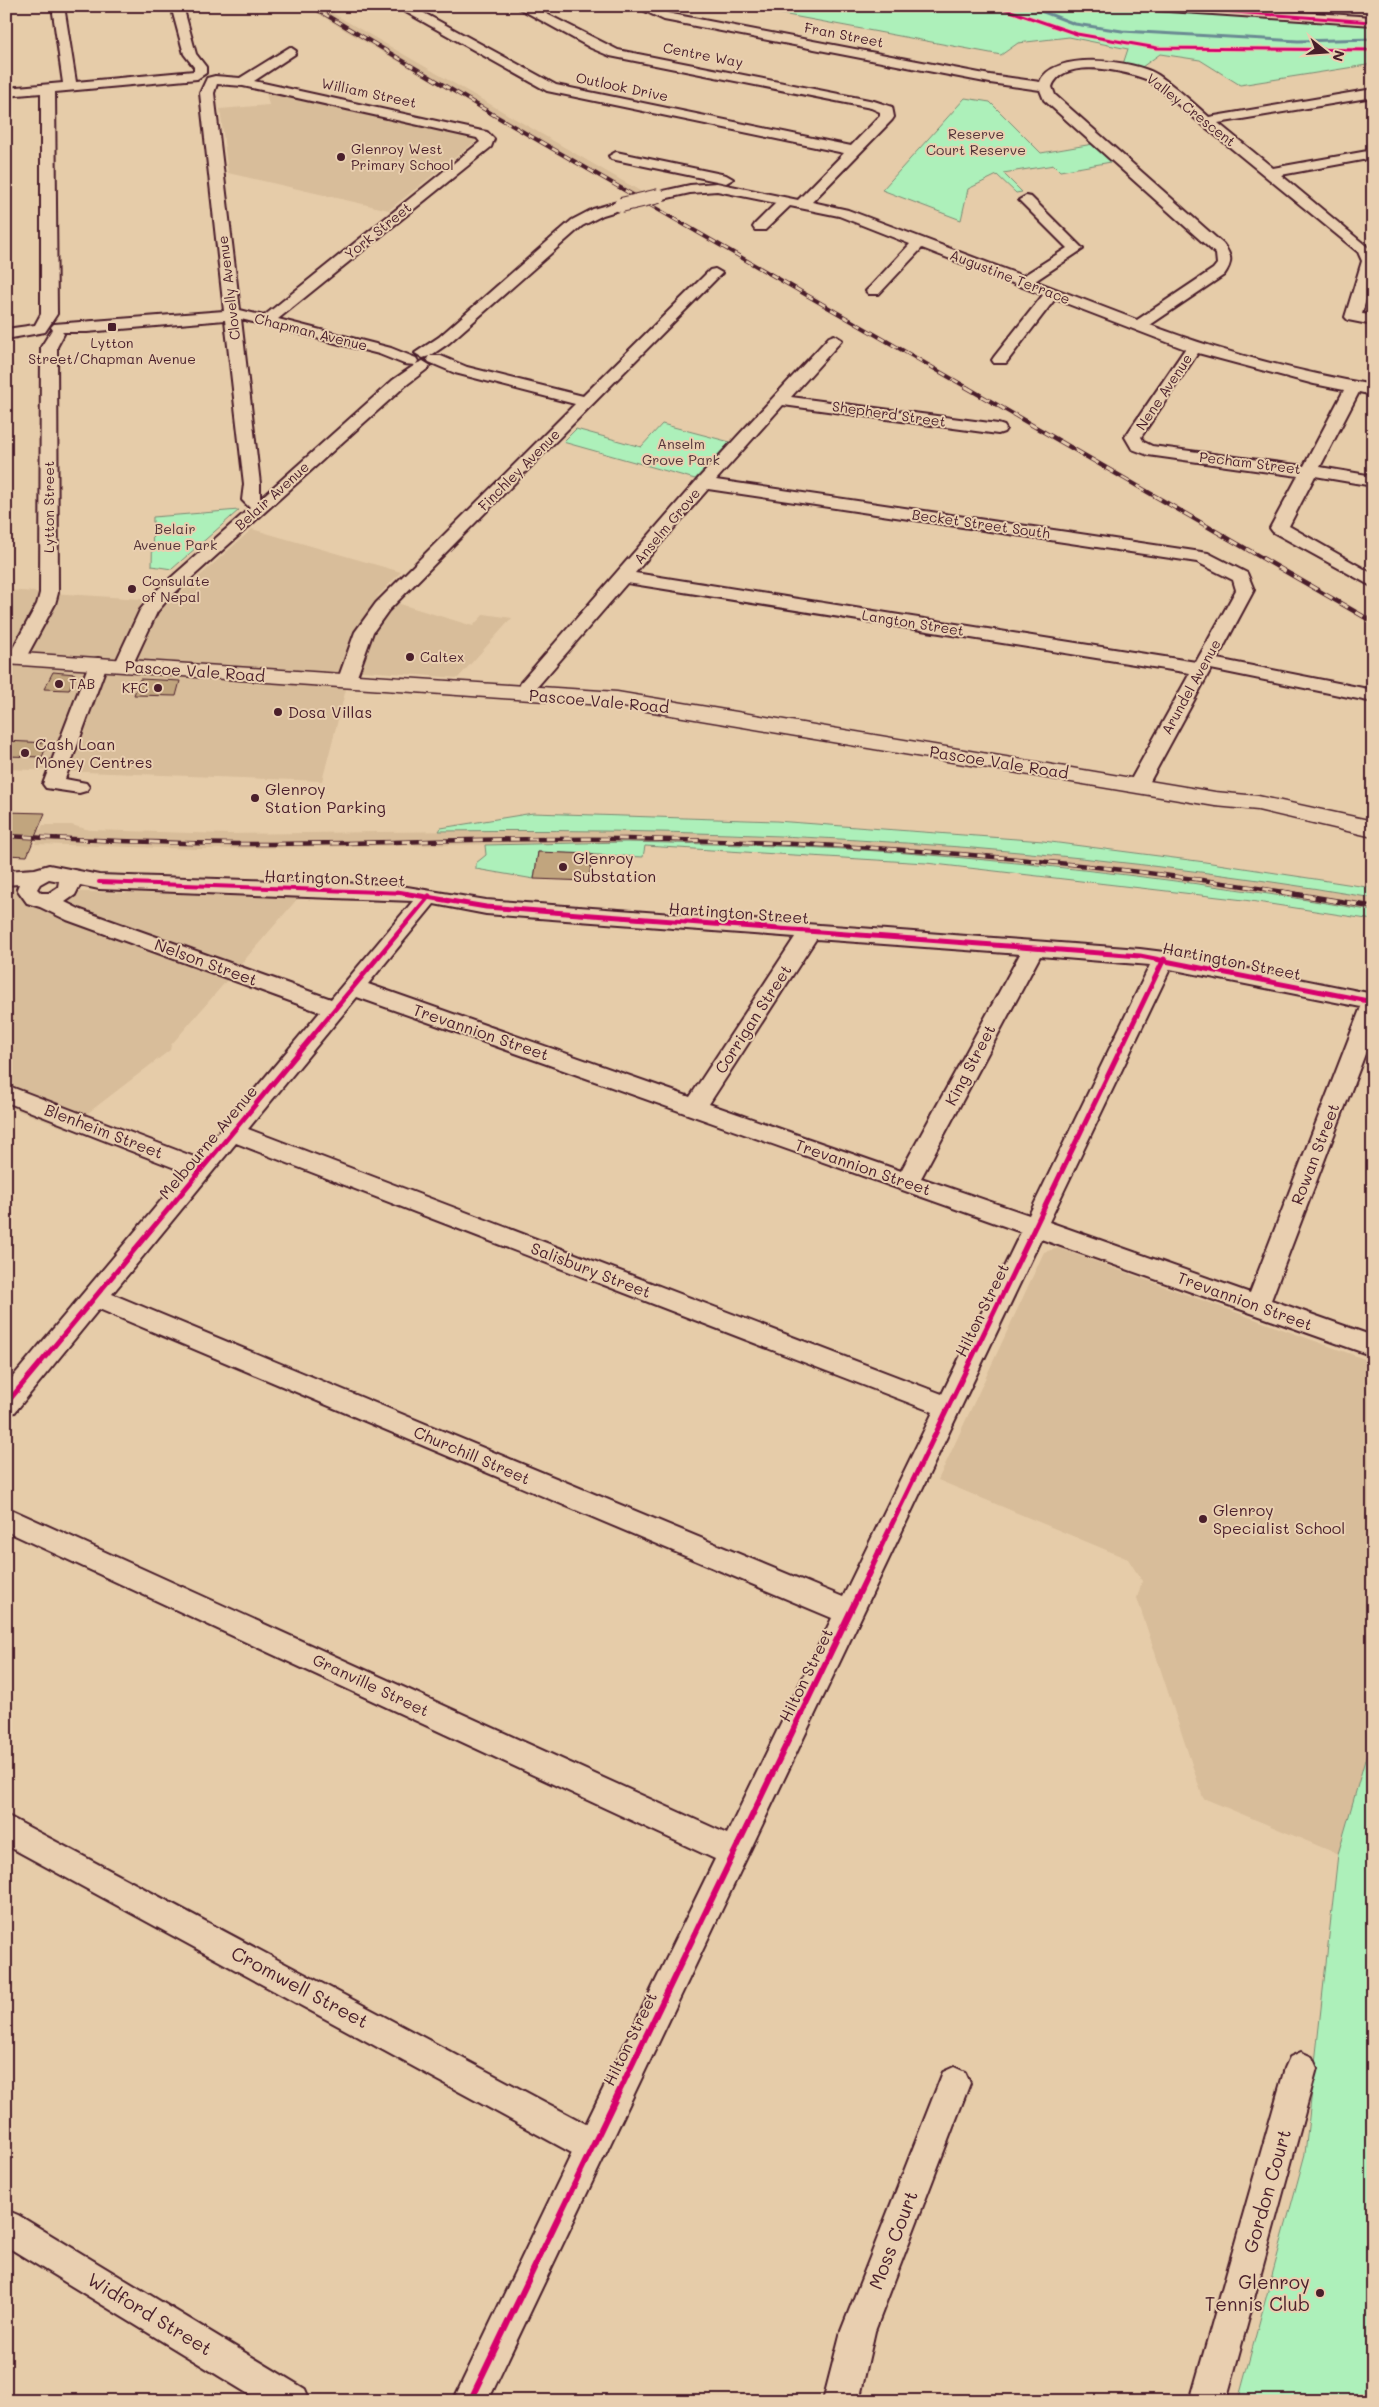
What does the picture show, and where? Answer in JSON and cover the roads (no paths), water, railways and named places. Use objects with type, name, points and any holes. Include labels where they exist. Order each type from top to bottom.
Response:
[{"type":"main road","name":"Pascoe Vale Road","points":[[11,658],[617,699],[1215,798],[1258,803],[1373,829]]},
{"type":"main road","name":"Pascoe Vale Road","points":[[1215,798],[1247,812],[1373,842]]},
{"type":"street","points":[[58,6],[70,87]]},
{"type":"street","name":"Clovelly Avenue","points":[[177,6],[190,54],[205,77],[252,484],[251,500],[259,507]]},
{"type":"street","name":"Outlook Drive","points":[[401,6],[552,88],[853,152]]},
{"type":"street","name":"Centre Way","points":[[520,6],[595,46],[615,53],[874,105],[887,110],[887,117],[853,152]]},
{"type":"street","name":"Fran Street","points":[[640,6],[664,16],[990,79],[1044,87]]},
{"type":"street","points":[[1154,6],[1373,21]]},
{"type":"street","points":[[243,82],[290,51]]},
{"type":"street","name":"Valley Crescent","points":[[1044,87],[1054,74],[1073,67],[1097,65],[1123,67],[1152,77],[1364,250],[1369,261],[1353,317],[1373,320]]},
{"type":"street","name":"William Street","points":[[6,92],[205,77],[243,82],[482,135],[487,139]]},
{"type":"street","points":[[1044,87],[1049,97],[1218,247],[1223,254],[1224,264],[1219,272],[1138,326]]},
{"type":"street","name":"Lytton Street","points":[[11,658],[46,604],[50,592],[48,89]]},
{"type":"street","points":[[1207,121],[1373,93]]},
{"type":"street","name":"York Street","points":[[267,321],[486,144],[487,139]]},
{"type":"street","points":[[760,227],[799,201],[853,152]]},
{"type":"street","points":[[1270,173],[1373,154]]},
{"type":"street","name":"Augustine Terrace","points":[[616,156],[852,215],[1194,347],[1320,381],[1373,390]]},
{"type":"street","name":"Augustine Terrace","points":[[554,243],[583,219],[621,205],[690,189],[717,188],[799,201]]},
{"type":"street","points":[[554,243],[548,240],[549,236],[589,200]]},
{"type":"street","points":[[1024,282],[1076,248],[1026,200]]},
{"type":"street","points":[[422,360],[437,351],[444,340],[554,243],[567,240],[592,224],[612,217]]},
{"type":"street","points":[[874,291],[920,242]]},
{"type":"street","name":"Finchley Avenue","points":[[346,682],[364,632],[382,607],[715,274]]},
{"type":"street","points":[[1000,360],[1052,293]]},
{"type":"street","name":"Chapman Avenue","points":[[11,334],[232,314],[267,321],[587,402]]},
{"type":"street","name":"Anselm Grove","points":[[526,694],[530,683],[704,484],[834,340]]},
{"type":"street","name":"Nene Avenue","points":[[1133,437],[1194,347]]},
{"type":"street","name":"Belair Avenue","points":[[123,666],[155,602],[399,383],[422,360]]},
{"type":"street","points":[[1354,387],[1279,528],[1373,582]]},
{"type":"street","name":"Shepherd Street","points":[[780,400],[998,429]]},
{"type":"street","name":"Pecham Street","points":[[1133,437],[1138,445],[1148,450],[1373,481]]},
{"type":"street","points":[[252,484],[257,489],[275,493]]},
{"type":"street","name":"Becket Street South","points":[[704,484],[1202,557],[1241,577],[1245,590]]},
{"type":"street","name":"Langton Street","points":[[624,577],[1204,666],[1373,696]]},
{"type":"street","name":"Arundel Avenue","points":[[1138,785],[1245,590]]},
{"type":"street","points":[[78,787],[53,784],[98,664]]},
{"type":"street","points":[[36,889],[48,872],[66,886]]},
{"type":"street","points":[[6,878],[36,889],[66,886]]},
{"type":"street","name":"Hartington Street","points":[[66,886],[99,882],[369,890],[430,896],[486,907],[1164,959],[1373,1003]]},
{"type":"street","points":[[66,886],[66,906],[76,916]]},
{"type":"street","name":"Nelson Street","points":[[36,889],[76,916],[335,1009]]},
{"type":"street","name":"Melbourne Avenue","points":[[6,1404],[430,896]]},
{"type":"street","name":"Corrigan Street","points":[[695,1107],[810,931]]},
{"type":"street","name":"King Street","points":[[907,1182],[1034,948]]},
{"type":"street","name":"Hilton Street","points":[[470,2401],[1164,959]]},
{"type":"street","name":"Trevannion Street","points":[[353,987],[1373,1346]]},
{"type":"street","name":"Rowan Street","points":[[1257,1305],[1373,1003]]},
{"type":"street","name":"Blenheim Street","points":[[6,1093],[202,1170]]},
{"type":"street","name":"Salisbury Street","points":[[233,1132],[948,1407]]},
{"type":"street","name":"Churchill Street","points":[[95,1297],[850,1612]]},
{"type":"street","name":"Granville Street","points":[[6,1518],[735,1853]]},
{"type":"street","name":"Cromwell Street","points":[[6,1829],[593,2146]]},
{"type":"street","name":"Gordon Court","points":[[1208,2401],[1301,2068]]},
{"type":"street","name":"Moss Court","points":[[841,2401],[858,2331],[954,2083]]},
{"type":"street","name":"Widford Street","points":[[6,2226],[293,2401]]},
{"type":"waterway","points":[[1028,6],[1075,24],[1122,31],[1298,41],[1373,39]]},
{"type":"railway","points":[[311,6],[494,115],[968,388]]},
{"type":"railway","points":[[966,387],[1373,622]]},
{"type":"railway","points":[[6,836],[226,844],[581,839],[793,844],[876,848],[1042,861],[1125,870],[1290,893]]},
{"type":"railway","points":[[1282,892],[1373,907]]},
{"type":"place","name":"Glenroy West Primary School","points":[[341,157]]},
{"type":"place","name":"Lytton Street/Chapman Avenue","points":[[112,327]]},
{"type":"place","name":"Consulate of Nepal","points":[[132,589]]},
{"type":"place","name":"Caltex","points":[[410,657]]},
{"type":"place","name":"TAB","points":[[59,684]]},
{"type":"place","name":"KFC","points":[[158,688]]},
{"type":"place","name":"Dosa Villas","points":[[278,712]]},
{"type":"place","name":"Cash Loan Money Centres","points":[[25,753]]},
{"type":"place","name":"Glenroy Station Parking","points":[[255,798]]},
{"type":"place","name":"Glenroy Substation","points":[[563,867]]},
{"type":"place","name":"Glenroy Specialist School","points":[[1203,1519]]},
{"type":"place","name":"Glenroy Tennis Club","points":[[1320,2293]]},
{"type":"park label","name":"Reserve Court Reserve","points":[[976,142]]},
{"type":"park label","name":"Anselm Grove Park","points":[[681,452]]},
{"type":"park label","name":"Belair Avenue Park","points":[[175,538]]}]
